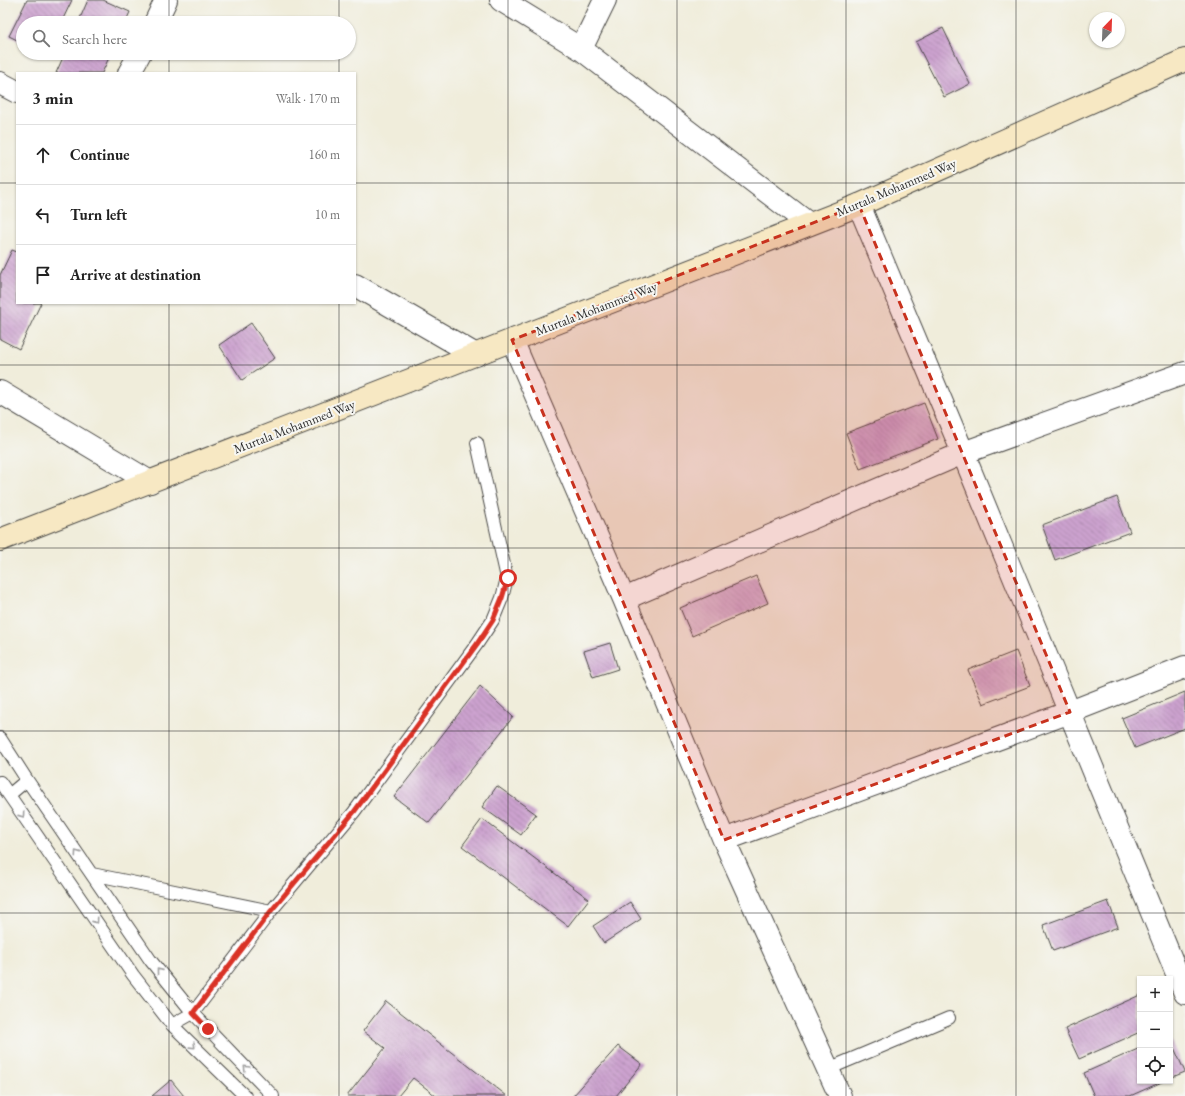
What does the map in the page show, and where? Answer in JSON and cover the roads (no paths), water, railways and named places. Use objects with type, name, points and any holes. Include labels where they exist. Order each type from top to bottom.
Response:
[{"type":"street","points":[[158,16],[166,0]]},
{"type":"street","points":[[501,0],[581,49],[809,224]]},
{"type":"street","points":[[581,49],[605,0]]},
{"type":"street","points":[[130,72],[136,60]]},
{"type":"street","name":"Murtala Mohammed Way","points":[[0,540],[859,205],[1185,60]]},
{"type":"street","points":[[0,83],[16,91]]},
{"type":"street","points":[[859,205],[1070,712],[1177,950],[1185,994]]},
{"type":"street","points":[[356,286],[476,355]]},
{"type":"street","points":[[512,340],[624,599],[724,840],[840,1096]]},
{"type":"street","points":[[624,599],[963,453],[1185,374]]},
{"type":"street","points":[[0,392],[150,482]]},
{"type":"street","points":[[724,840],[1070,712],[1185,667]]},
{"type":"lane","points":[[172,1025],[193,1013],[271,911],[354,812],[473,650],[493,620],[508,578],[477,444]]},
{"type":"lane","points":[[0,738],[27,780],[152,961],[193,1013],[273,1096]]},
{"type":"lane","points":[[9,795],[27,780]]},
{"type":"lane","points":[[0,782],[133,975],[172,1025],[245,1096]]},
{"type":"lane","points":[[92,874],[271,911]]},
{"type":"lane","points":[[828,1069],[949,1018]]}]
